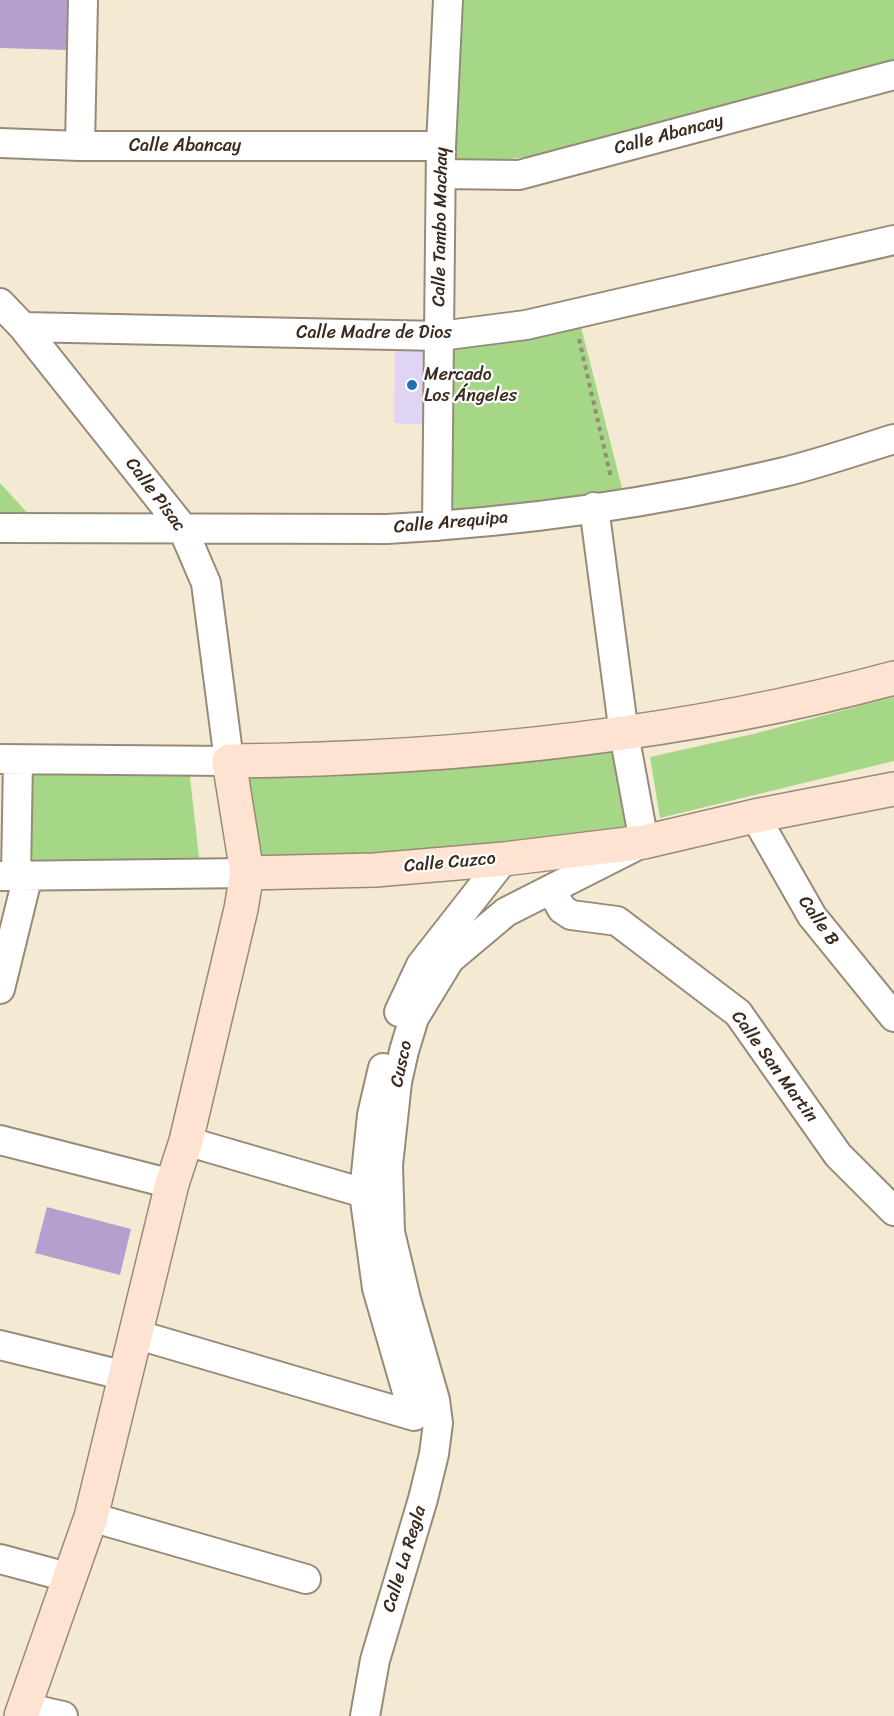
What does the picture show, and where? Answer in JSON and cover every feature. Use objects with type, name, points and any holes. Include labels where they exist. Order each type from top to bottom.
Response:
[{"type":"street","points":[[80,146],[83,0]]},
{"type":"street","name":"Calle Tambo Machay","points":[[437,526],[442,160],[448,0]]},
{"type":"street","name":"Calle Abancay","points":[[0,143],[442,160],[519,175],[894,75]]},
{"type":"street","name":"Calle Madre de Dios","points":[[23,327],[440,336],[526,326],[894,240]]},
{"type":"street","name":"Calle Pisac","points":[[0,303],[23,327],[182,527],[206,583],[229,761]]},
{"type":"street","name":"Calle Arequipa","points":[[0,528],[387,529],[437,526],[597,494],[647,500],[785,472],[894,439]]},
{"type":"street","points":[[597,494],[624,734],[644,842]]},
{"type":"street","points":[[0,989],[15,876],[9,759],[297,760],[457,751],[624,734],[742,714],[894,678]]},
{"type":"street","points":[[63,1716],[22,1712],[91,1517],[172,1184],[186,1141],[241,909],[247,873],[229,761]]},
{"type":"street","name":"Calle Cuzco","points":[[15,876],[375,870],[504,859],[644,842],[755,816],[894,789]]},
{"type":"street","name":"Calle B","points":[[755,816],[812,916],[894,1017]]},
{"type":"street","name":"Cusco","points":[[435,1400],[406,1299],[390,1232],[388,1166],[397,1082],[414,1018],[450,959],[506,912],[644,842]]},
{"type":"street","points":[[135,1334],[414,1416],[377,1288],[364,1193],[372,1115],[395,1021],[421,965],[504,859]]},
{"type":"street","name":"Calle San Martin","points":[[551,890],[562,909],[571,915],[617,921],[738,1013],[838,1155],[894,1211]]},
{"type":"street","points":[[0,1140],[172,1184]]},
{"type":"street","points":[[186,1141],[364,1193]]},
{"type":"street","points":[[0,1345],[126,1376]]},
{"type":"street","name":"Calle La Regla","points":[[365,1716],[375,1660],[423,1499],[434,1454],[438,1423],[435,1400]]},
{"type":"street","points":[[91,1517],[306,1579]]},
{"type":"street","points":[[0,1559],[71,1578]]},
{"type":"path","points":[[577,331],[611,479],[597,494]]},
{"type":"shaded area","name":"Mercado Los Ángeles","points":[[395,343],[424,343],[428,425],[394,423]]},
{"type":"green space","points":[[459,0],[894,0],[894,62],[533,156],[453,166]]},
{"type":"green space","points":[[580,323],[625,500],[444,520],[443,342]]},
{"type":"green space","points":[[0,483],[34,520],[0,519]]},
{"type":"green space","points":[[894,697],[894,761],[660,818],[650,757],[753,734]]},
{"type":"green space","points":[[615,744],[632,834],[247,864],[233,771]]},
{"type":"green space","points":[[25,766],[189,769],[200,866],[23,869]]},
{"type":"building","points":[[0,0],[68,0],[67,50],[0,48]]},
{"type":"building","points":[[47,1207],[131,1229],[120,1275],[35,1253]]},
{"type":"place","name":"Mercado Los Ángeles","points":[[412,385]]}]
